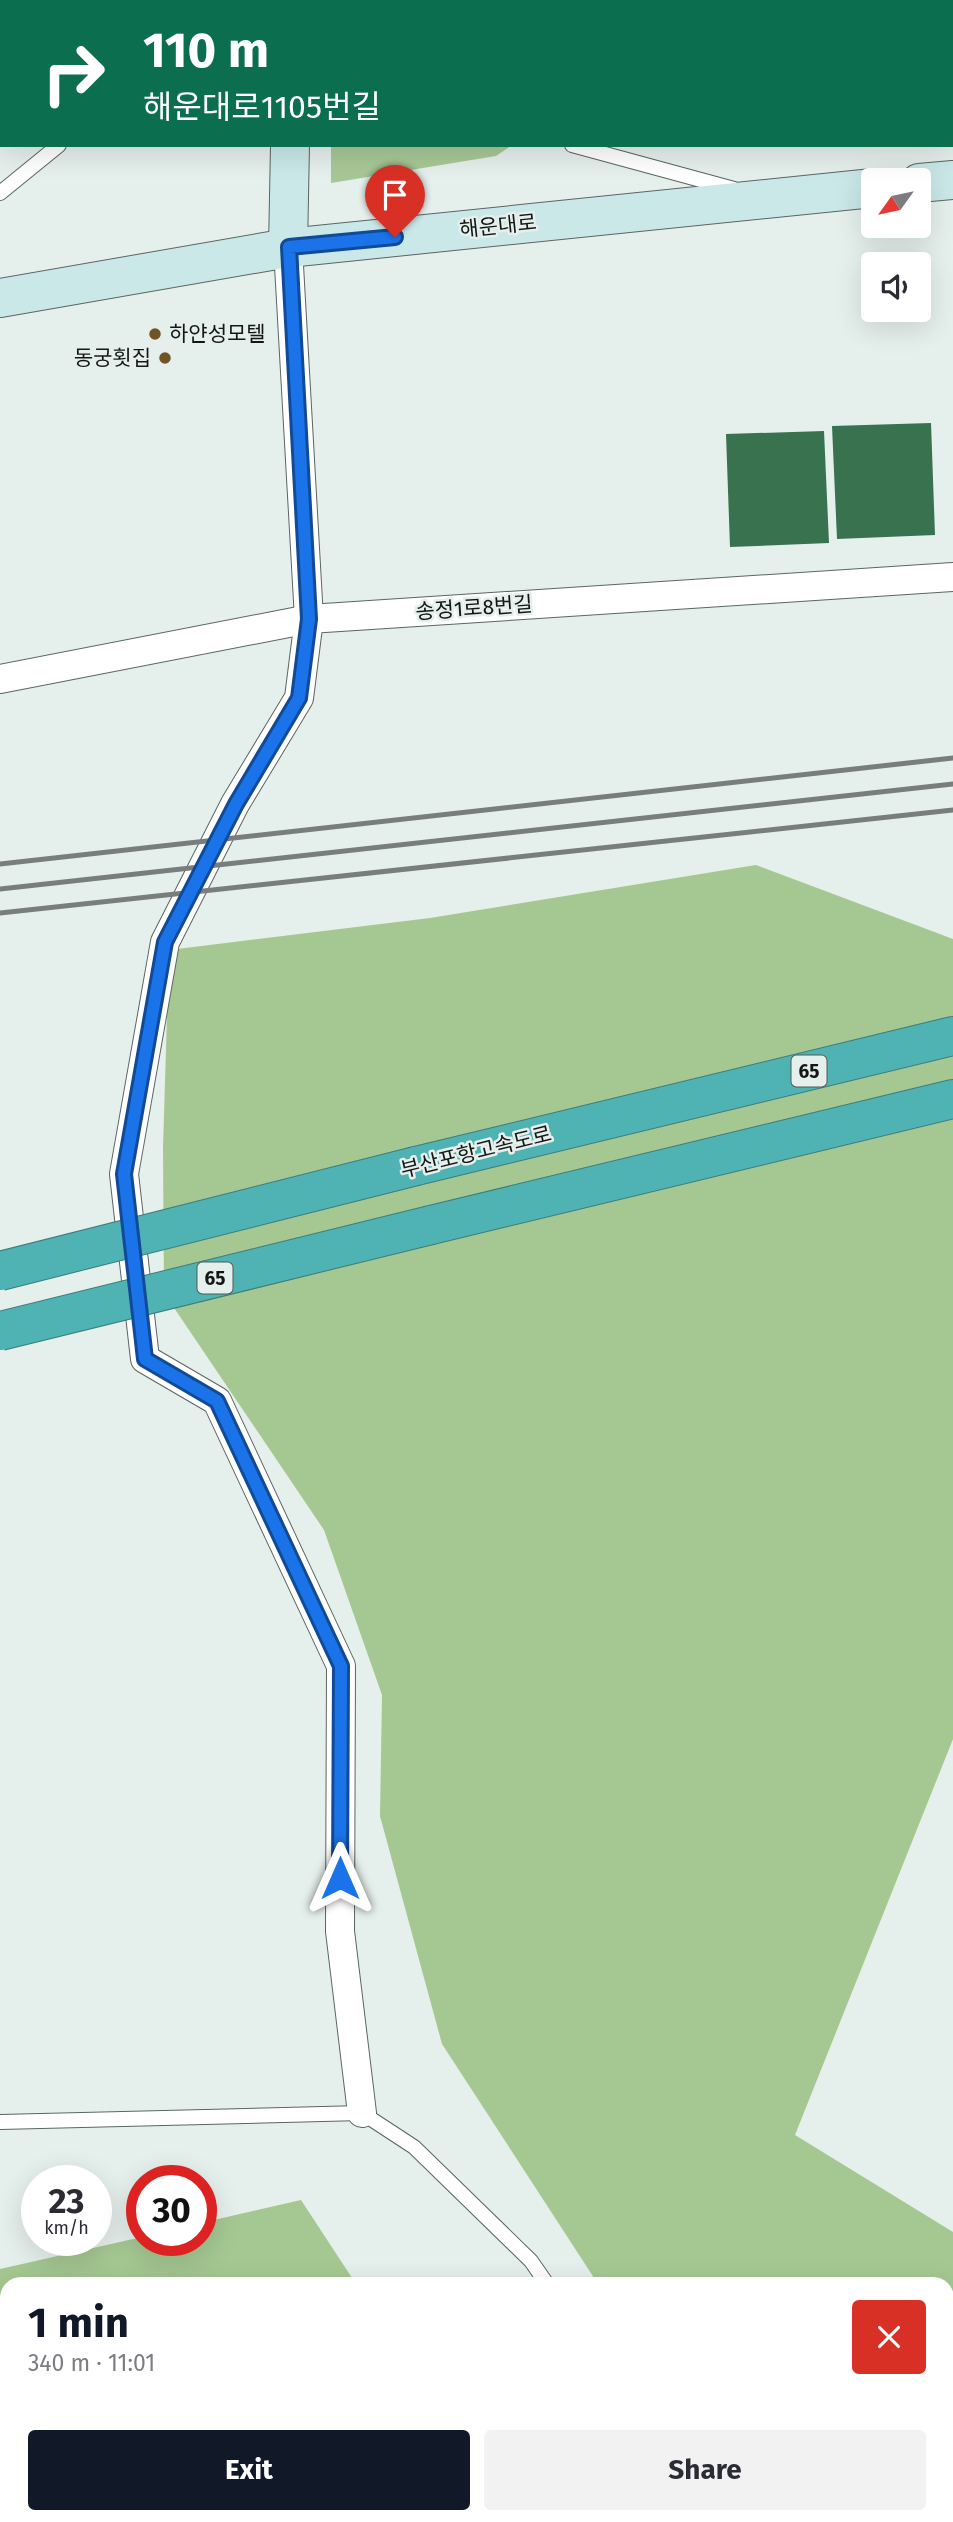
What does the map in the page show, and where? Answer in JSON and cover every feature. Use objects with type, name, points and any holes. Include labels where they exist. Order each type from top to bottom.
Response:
[{"type":"highway","name":"부산포항고속도로","points":[[0,1271],[416,1166],[953,1036]]},
{"type":"highway","name":"65","points":[[0,1331],[953,1098]]},
{"type":"main road","points":[[289,247],[290,147]]},
{"type":"main road","points":[[931,182],[953,180]]},
{"type":"main road","name":"해운대로","points":[[0,298],[289,247],[861,189]]},
{"type":"street","points":[[289,247],[309,619],[299,698],[236,804],[165,942],[124,1174],[145,1359],[217,1401],[341,1666],[340,1931],[362,2113]]},
{"type":"street","name":"송정1로8번길","points":[[0,679],[309,619],[953,577]]},
{"type":"lane","points":[[0,193],[57,147]]},
{"type":"lane","points":[[579,147],[769,198]]},
{"type":"lane","points":[[0,2122],[362,2113],[414,2147],[531,2261],[542,2277]]},
{"type":"green space","points":[[331,147],[509,147],[496,156],[331,183]]},
{"type":"green space","points":[[756,865],[953,939],[953,1739],[795,2135],[953,2232],[953,2277],[593,2277],[442,2044],[380,1816],[382,1695],[324,1530],[164,1293],[163,1148],[169,950],[430,918]]},
{"type":"green space","points":[[301,2200],[351,2277],[0,2277],[0,2269],[58,2256],[112,2256],[112,2244],[126,2241],[126,2256],[217,2256],[217,2219]]},
{"type":"building","points":[[931,423],[935,535],[837,539],[832,426]]},
{"type":"building","points":[[824,431],[829,543],[730,547],[726,434]]},
{"type":"railway","points":[[0,864],[953,758]]},
{"type":"railway","points":[[0,889],[953,784]]},
{"type":"railway","points":[[0,913],[953,810]]},
{"type":"place","name":"하얀성모텔","points":[[155,334]]},
{"type":"place","name":"동궁횟집","points":[[165,358]]},
{"type":"route","points":[[340,1878],[341,1666],[217,1401],[145,1359],[124,1174],[165,942],[236,804],[299,698],[309,619],[289,247],[395,237]]}]
